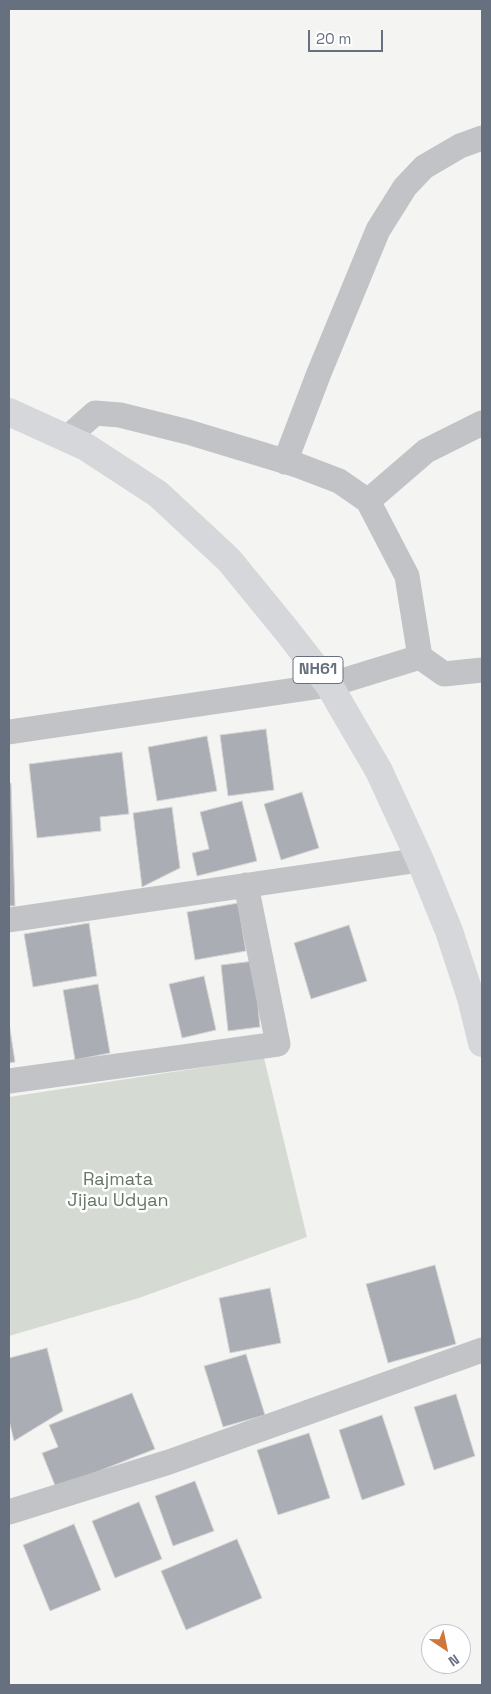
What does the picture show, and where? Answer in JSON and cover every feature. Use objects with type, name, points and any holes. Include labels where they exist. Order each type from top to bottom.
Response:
[{"type":"highway","name":"NH61","points":[[9,412],[86,447],[158,494],[229,560],[329,685],[378,771],[420,860],[449,931],[471,998],[482,1043]]},
{"type":"street","points":[[286,462],[319,373],[378,230],[405,187],[424,167],[460,146],[482,138]]},
{"type":"street","points":[[67,438],[95,413],[120,415],[188,432],[286,462],[339,482],[368,501],[407,576],[420,656],[444,674],[482,670]]},
{"type":"street","points":[[368,501],[426,451],[482,423]]},
{"type":"street","points":[[9,732],[329,685],[420,656]]},
{"type":"street","points":[[9,920],[420,860]]},
{"type":"street","points":[[9,1081],[278,1044],[246,885]]},
{"type":"street","points":[[9,1512],[169,1462],[482,1350]]},
{"type":"green space","name":"Rajmata Jijau Udyan","points":[[264,1058],[307,1237],[139,1298],[9,1336],[9,1097]]},
{"type":"building","points":[[266,729],[274,790],[228,796],[220,735]]},
{"type":"building","points":[[207,736],[217,791],[157,801],[148,747]]},
{"type":"building","points":[[122,752],[129,814],[100,817],[101,831],[37,838],[29,764]]},
{"type":"building","points":[[9,783],[11,783],[15,906],[9,906]]},
{"type":"building","points":[[302,792],[319,848],[281,860],[264,804]]},
{"type":"building","points":[[242,801],[257,861],[197,876],[192,853],[209,849],[200,812]]},
{"type":"building","points":[[172,807],[180,868],[142,887],[133,813]]},
{"type":"building","points":[[238,903],[246,951],[195,960],[187,912]]},
{"type":"building","points":[[89,923],[97,976],[33,987],[24,934]]},
{"type":"building","points":[[349,925],[367,981],[311,999],[294,943]]},
{"type":"building","points":[[254,961],[260,1027],[228,1031],[221,965]]},
{"type":"building","points":[[204,976],[216,1030],[182,1038],[169,984]]},
{"type":"building","points":[[98,984],[110,1053],[75,1060],[63,990]]},
{"type":"building","points":[[9,1022],[15,1062],[9,1063]]},
{"type":"building","points":[[435,1265],[456,1344],[388,1363],[366,1284]]},
{"type":"building","points":[[270,1288],[281,1343],[230,1353],[219,1298]]},
{"type":"building","points":[[47,1348],[63,1411],[14,1441],[9,1420],[9,1358]]},
{"type":"building","points":[[246,1354],[265,1415],[223,1427],[204,1366]]},
{"type":"building","points":[[132,1393],[155,1449],[56,1488],[42,1453],[58,1447],[49,1425]]},
{"type":"building","points":[[456,1394],[475,1456],[434,1470],[414,1407]]},
{"type":"building","points":[[382,1415],[405,1485],[362,1500],[339,1430]]},
{"type":"building","points":[[309,1433],[330,1498],[278,1515],[257,1450]]},
{"type":"building","points":[[195,1481],[214,1531],[173,1546],[155,1496]]},
{"type":"building","points":[[139,1502],[162,1559],[115,1578],[92,1521]]},
{"type":"building","points":[[74,1524],[101,1590],[50,1611],[23,1545]]},
{"type":"building","points":[[237,1539],[262,1598],[186,1630],[161,1571]]}]
